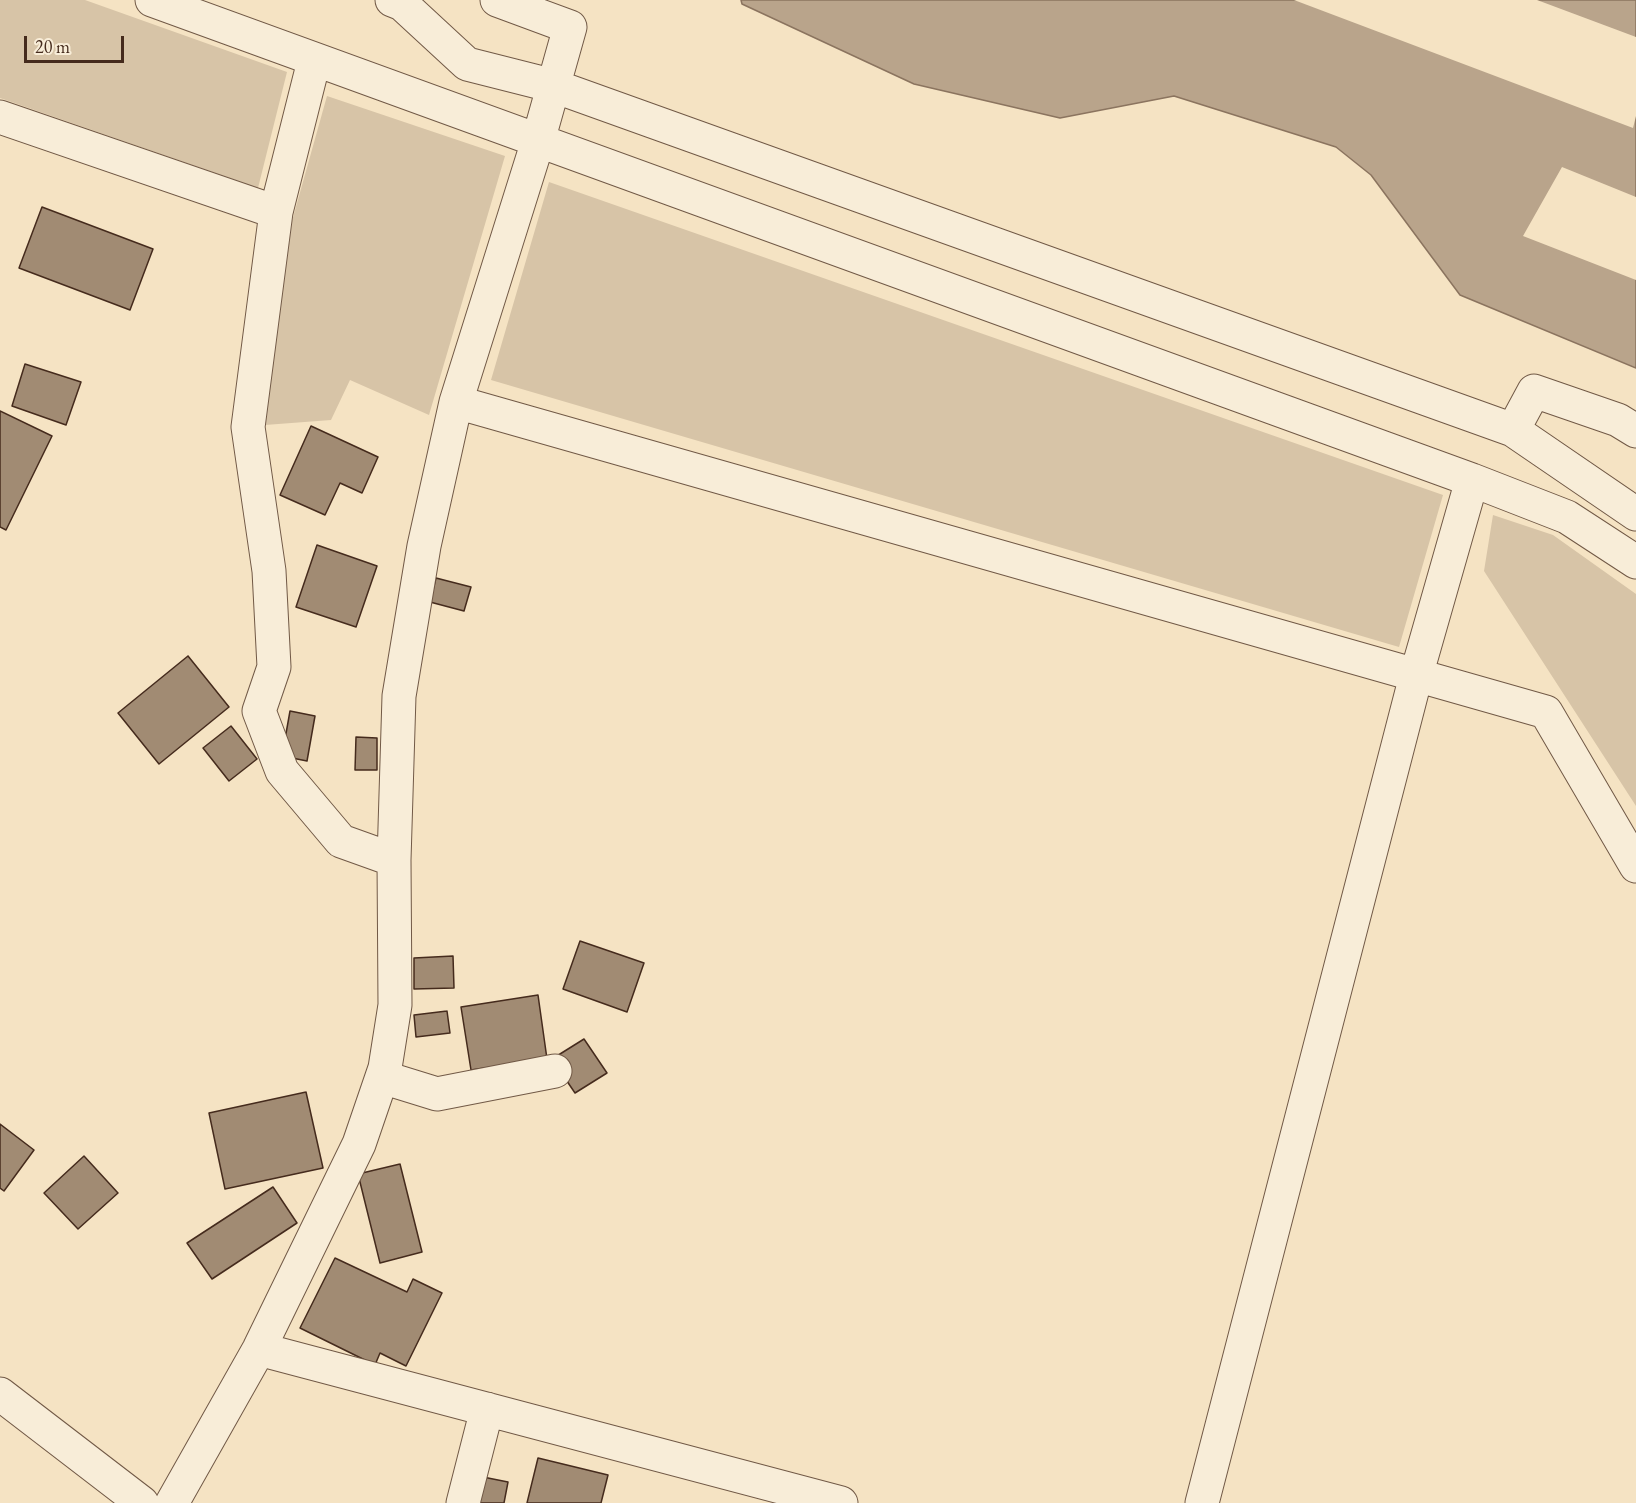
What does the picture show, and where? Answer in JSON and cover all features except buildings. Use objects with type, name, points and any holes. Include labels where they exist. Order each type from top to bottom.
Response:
[{"type":"street","points":[[152,0],[314,61],[1472,480],[1567,517],[1636,562]]},
{"type":"street","points":[[392,0],[402,4],[467,64],[554,86],[1513,430],[1636,514]]},
{"type":"street","points":[[172,1503],[259,1348],[359,1144],[382,1077],[395,1005],[394,860],[399,696],[424,546],[456,402],[538,141],[570,27],[497,0]]},
{"type":"street","points":[[314,61],[276,212],[248,427],[269,571],[274,667],[259,711],[282,771],[341,842],[394,860]]},
{"type":"street","points":[[0,117],[276,212]]},
{"type":"street","points":[[1513,430],[1534,391],[1618,420],[1636,431]]},
{"type":"street","points":[[456,402],[1546,712],[1636,866]]},
{"type":"street","points":[[1202,1503],[1416,676],[1472,480]]},
{"type":"street","points":[[382,1077],[437,1094],[555,1071]]},
{"type":"street","points":[[259,1348],[841,1503]]},
{"type":"street","points":[[0,1394],[142,1503]]},
{"type":"street","points":[[463,1503],[487,1409]]},
{"type":"shaded area","points":[[0,0],[85,0],[287,72],[258,188],[0,98]]},
{"type":"shaded area","points":[[741,0],[1636,0],[1636,368],[1460,295],[1371,175],[1336,147],[1174,96],[1060,118],[914,84],[742,4]]},
{"type":"shaded area","points":[[327,96],[505,156],[429,415],[350,380],[331,420],[265,425],[292,221]]},
{"type":"shaded area","points":[[549,182],[1443,495],[1399,647],[491,380]]},
{"type":"shaded area","points":[[1493,515],[1553,535],[1636,594],[1636,806],[1484,571]]},
{"type":"pier","points":[[1294,0],[1537,0],[1636,37],[1636,116],[1633,128]]},
{"type":"pier","points":[[1562,167],[1636,197],[1636,280],[1523,236]]}]
